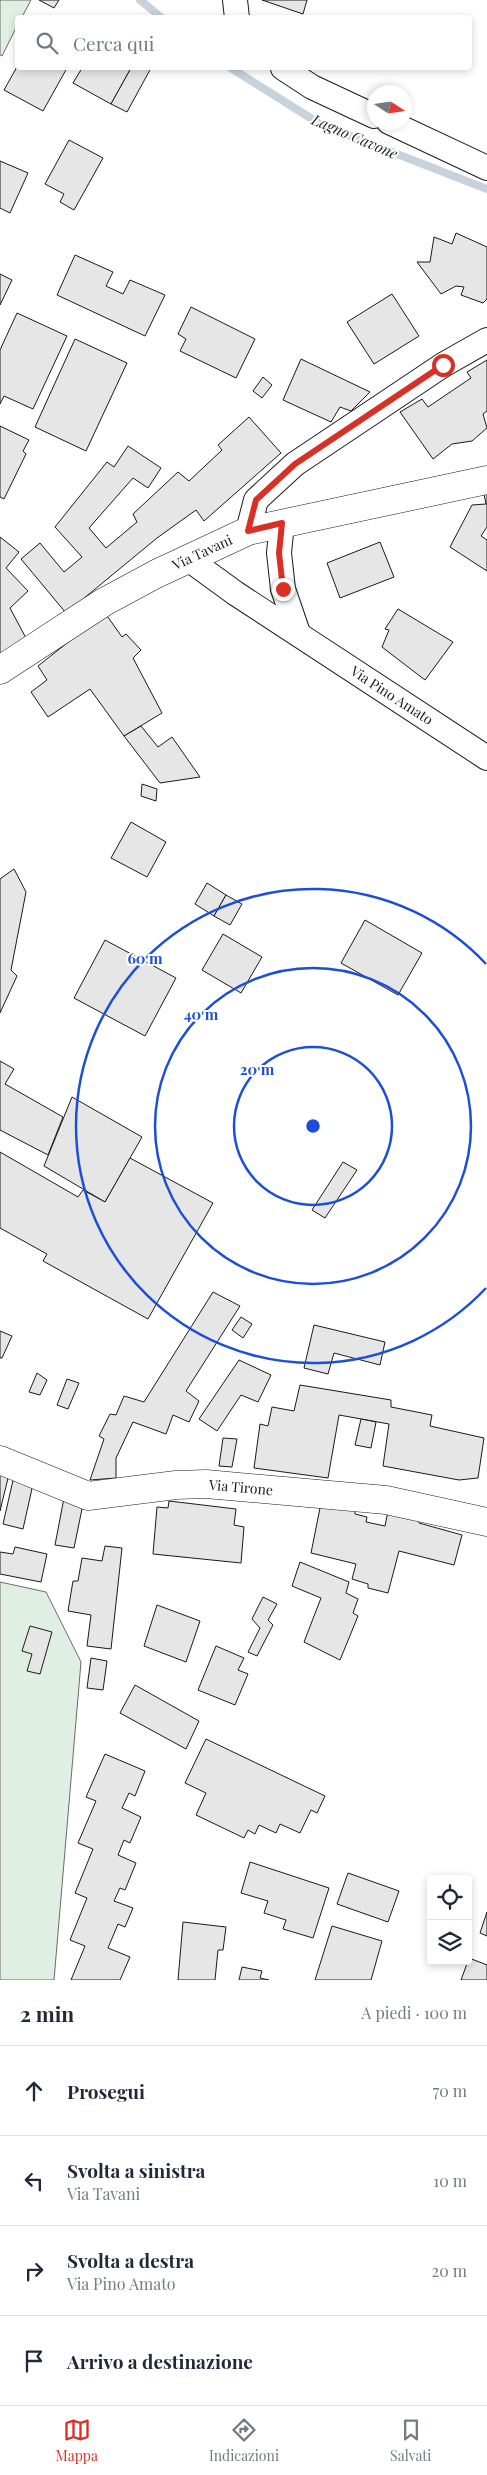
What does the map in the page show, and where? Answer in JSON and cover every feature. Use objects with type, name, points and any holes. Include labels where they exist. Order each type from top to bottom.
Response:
[{"type":"street","points":[[235,0],[237,15]]},
{"type":"street","points":[[286,70],[312,87],[367,113]]},
{"type":"street","points":[[405,130],[487,168]]},
{"type":"street","points":[[248,531],[256,500],[295,464],[443,365],[487,340]]},
{"type":"street","name":"Via Tavani","points":[[0,670],[104,602],[187,558],[248,531],[487,480]]},
{"type":"street","points":[[282,523],[279,553],[283,589],[298,633]]},
{"type":"street","name":"Via Pino Amato","points":[[187,558],[235,593],[487,758]]},
{"type":"street","name":"Via Tirone","points":[[0,1460],[88,1496],[176,1485],[206,1484],[386,1500],[487,1522]]},
{"type":"green space","points":[[0,0],[31,0],[23,15],[15,15],[15,30],[2,56],[0,55]]},
{"type":"green space","points":[[0,1582],[46,1592],[81,1662],[54,1980],[0,1980]]},
{"type":"building","points":[[39,0],[59,0],[54,8]]},
{"type":"building","points":[[262,0],[307,0],[303,14]]},
{"type":"building","points":[[15,70],[66,70],[43,111],[4,90]]},
{"type":"building","points":[[81,70],[130,70],[111,104],[73,83]]},
{"type":"building","points":[[130,70],[150,70],[127,112],[111,104]]},
{"type":"building","points":[[69,140],[103,158],[74,210],[60,202],[64,194],[45,184]]},
{"type":"building","points":[[0,161],[28,173],[10,213],[0,208]]},
{"type":"building","points":[[456,233],[487,247],[487,299],[483,303],[461,295],[464,287],[456,286],[441,294],[417,262],[430,262],[434,237],[452,244]]},
{"type":"building","points":[[75,255],[113,272],[106,286],[123,294],[130,280],[165,295],[145,336],[57,295]]},
{"type":"building","points":[[0,274],[12,280],[0,305]]},
{"type":"building","points":[[392,294],[419,336],[374,364],[347,322]]},
{"type":"building","points":[[191,307],[255,339],[236,378],[180,351],[186,339],[178,334]]},
{"type":"building","points":[[17,313],[67,336],[33,409],[4,396],[0,404],[0,350]]},
{"type":"building","points":[[75,339],[127,363],[86,451],[35,427]]},
{"type":"building","points":[[301,359],[370,392],[351,411],[340,407],[331,422],[283,400]]},
{"type":"building","points":[[487,360],[487,411],[483,414],[487,428],[472,441],[452,444],[433,459],[400,412],[422,399],[428,407],[471,378],[467,372]]},
{"type":"building","points":[[263,377],[272,385],[262,398],[253,391]]},
{"type":"building","points":[[249,417],[281,453],[204,521],[196,510],[157,538],[66,613],[21,559],[40,543],[64,572],[82,557],[55,527],[107,462],[114,467],[128,446],[161,468],[148,488],[133,478],[89,528],[106,548],[137,522],[133,514],[178,472],[189,481],[222,450],[218,445]]},
{"type":"building","points":[[0,426],[29,440],[23,451],[26,454],[4,499],[0,497]]},
{"type":"building","points":[[487,493],[487,527],[481,536],[487,540],[487,571],[450,547],[472,505],[486,504],[484,494]]},
{"type":"building","points":[[0,537],[19,552],[6,568],[28,591],[10,608],[27,640],[0,654]]},
{"type":"building","points":[[380,542],[394,577],[340,598],[327,563]]},
{"type":"building","points":[[398,609],[453,642],[425,680],[382,647],[389,630],[385,629]]},
{"type":"building","points":[[105,613],[122,637],[126,634],[141,650],[133,658],[162,713],[124,736],[90,689],[48,717],[31,692],[47,680],[38,666]]},
{"type":"building","points":[[141,726],[158,747],[172,737],[200,777],[160,783],[124,736]]},
{"type":"building","points":[[142,784],[157,789],[156,801],[141,796]]},
{"type":"building","points":[[131,822],[166,842],[147,877],[111,858]]},
{"type":"building","points":[[14,869],[26,892],[11,970],[17,976],[0,1013],[0,879]]},
{"type":"building","points":[[207,883],[226,895],[214,916],[195,904]]},
{"type":"building","points":[[226,895],[242,904],[230,925],[214,916]]},
{"type":"building","points":[[365,920],[422,953],[398,995],[341,963]]},
{"type":"building","points":[[223,934],[262,957],[241,993],[202,970]]},
{"type":"building","points":[[105,940],[176,978],[145,1036],[74,998]]},
{"type":"building","points":[[0,1061],[14,1069],[5,1084],[63,1117],[48,1155],[0,1130]]},
{"type":"building","points":[[72,1097],[142,1137],[105,1202],[44,1166]]},
{"type":"building","points":[[0,1152],[78,1197],[83,1190],[105,1202],[130,1158],[213,1203],[148,1319],[43,1261],[47,1254],[0,1228]]},
{"type":"building","points":[[343,1162],[357,1170],[325,1218],[312,1210]]},
{"type":"building","points":[[213,1292],[240,1306],[186,1391],[199,1401],[189,1422],[173,1415],[166,1434],[133,1422],[116,1458],[116,1478],[90,1480],[104,1439],[99,1436],[110,1414],[116,1415],[124,1396],[144,1402]]},
{"type":"building","points":[[241,1317],[252,1324],[243,1338],[232,1330]]},
{"type":"building","points":[[314,1325],[385,1342],[380,1365],[334,1353],[328,1374],[304,1368]]},
{"type":"building","points":[[0,1331],[12,1336],[2,1358],[0,1358]]},
{"type":"building","points":[[239,1360],[271,1375],[258,1402],[241,1395],[217,1431],[199,1419]]},
{"type":"building","points":[[37,1373],[47,1380],[40,1395],[29,1392]]},
{"type":"building","points":[[67,1379],[79,1383],[68,1409],[57,1405]]},
{"type":"building","points":[[300,1385],[391,1400],[391,1407],[432,1415],[430,1426],[484,1438],[478,1478],[459,1480],[383,1466],[389,1424],[339,1415],[328,1478],[254,1468],[260,1424],[268,1426],[272,1407],[294,1411]]},
{"type":"building","points":[[361,1419],[376,1422],[371,1448],[355,1445]]},
{"type":"building","points":[[223,1438],[237,1439],[232,1467],[219,1466]]},
{"type":"building","points":[[0,1471],[9,1474],[0,1511]]},
{"type":"building","points":[[14,1476],[33,1484],[23,1529],[3,1524]]},
{"type":"building","points":[[64,1498],[83,1504],[74,1548],[55,1545]]},
{"type":"building","points":[[169,1501],[236,1509],[234,1525],[244,1527],[241,1563],[153,1554],[157,1507],[168,1508]]},
{"type":"building","points":[[321,1503],[355,1510],[355,1514],[367,1517],[366,1522],[385,1526],[388,1511],[419,1519],[419,1523],[462,1535],[454,1565],[399,1551],[388,1593],[368,1588],[368,1584],[352,1579],[356,1564],[311,1553]]},
{"type":"building","points":[[105,1546],[122,1548],[111,1649],[87,1646],[91,1615],[68,1611],[73,1581],[78,1581],[82,1558],[102,1561]]},
{"type":"building","points":[[15,1547],[47,1554],[41,1582],[0,1574],[0,1552],[13,1554]]},
{"type":"building","points":[[300,1562],[349,1582],[346,1593],[358,1599],[353,1613],[358,1616],[340,1660],[304,1642],[321,1598],[292,1586]]},
{"type":"building","points":[[263,1597],[277,1604],[268,1620],[273,1625],[257,1656],[248,1652],[260,1628],[252,1619]]},
{"type":"building","points":[[157,1605],[200,1621],[186,1662],[144,1646]]},
{"type":"building","points":[[30,1626],[52,1632],[40,1674],[27,1671],[32,1654],[22,1651]]},
{"type":"building","points":[[216,1646],[244,1658],[238,1670],[248,1674],[235,1705],[198,1690]]},
{"type":"building","points":[[91,1658],[107,1661],[103,1690],[87,1688]]},
{"type":"building","points":[[135,1685],[199,1721],[186,1749],[120,1713]]},
{"type":"building","points":[[206,1739],[325,1796],[317,1813],[311,1810],[300,1833],[280,1824],[276,1833],[259,1825],[255,1834],[248,1830],[244,1838],[196,1815],[206,1793],[185,1783]]},
{"type":"building","points":[[105,1754],[145,1771],[135,1796],[129,1793],[122,1808],[141,1817],[130,1843],[124,1840],[118,1855],[136,1863],[125,1890],[120,1888],[114,1901],[133,1908],[125,1927],[118,1924],[108,1948],[130,1957],[120,1980],[71,1980],[85,1946],[70,1940],[87,1898],[75,1893],[93,1849],[78,1843],[96,1801],[86,1797]]},
{"type":"building","points":[[250,1862],[329,1888],[313,1938],[283,1929],[286,1920],[264,1913],[268,1901],[241,1893]]},
{"type":"building","points":[[348,1873],[399,1891],[388,1922],[337,1904]]},
{"type":"building","points":[[487,1912],[487,1936],[480,1933]]},
{"type":"building","points":[[183,1922],[226,1927],[223,1950],[218,1950],[215,1980],[178,1980]]},
{"type":"building","points":[[332,1926],[382,1941],[371,1980],[315,1980]]},
{"type":"building","points":[[472,1959],[487,1965],[487,1980],[461,1980],[466,1965],[472,1965]]},
{"type":"building","points":[[242,1967],[262,1971],[260,1978],[269,1980],[239,1980]]},
{"type":"waterway","name":"Lagno Cavone","points":[[140,0],[158,15]]},
{"type":"waterway","name":"Lagno Cavone","points":[[234,70],[320,124],[487,189]]},
{"type":"route","points":[[283,589],[279,553],[282,523],[248,531],[256,500],[295,464],[443,365]]}]
